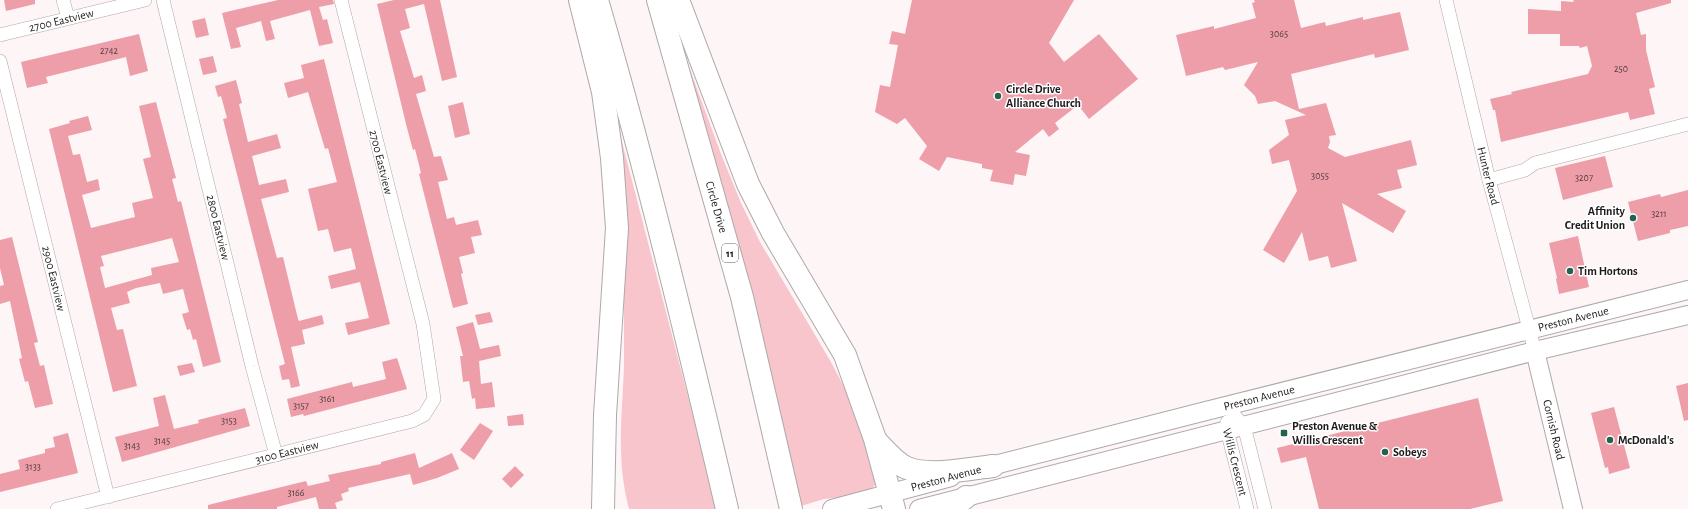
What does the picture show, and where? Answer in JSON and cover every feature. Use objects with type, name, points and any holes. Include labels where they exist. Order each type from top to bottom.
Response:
[{"type":"highway","points":[[580,0],[603,92],[612,158],[617,228],[605,415],[603,509]]},
{"type":"highway","points":[[597,0],[627,104],[675,290],[728,509]]},
{"type":"highway","name":"Circle Drive","points":[[658,0],[742,297],[791,509]]},
{"type":"highway","points":[[678,0],[748,184],[773,233],[845,355],[875,439],[892,501]]},
{"type":"highway","points":[[605,415],[616,509]]},
{"type":"highway","points":[[875,439],[895,460],[908,469],[948,471],[993,466]]},
{"type":"main road","name":"Preston Avenue","points":[[832,509],[892,501],[993,466],[1688,290]]},
{"type":"main road","name":"Preston Avenue","points":[[919,509],[958,503],[1235,428],[1535,351],[1688,315]]},
{"type":"main road","name":"Cornish Road","points":[[1535,351],[1573,509]]},
{"type":"street","points":[[63,0],[68,18]]},
{"type":"street","name":"2700 Eastview","points":[[0,35],[145,0]]},
{"type":"street","name":"2800 Eastview","points":[[163,0],[250,358],[276,455]]},
{"type":"street","name":"2700 Eastview","points":[[341,0],[423,324]]},
{"type":"street","name":"Hunter Road","points":[[1446,0],[1489,180],[1535,351]]},
{"type":"street","name":"2900 Eastview","points":[[0,61],[108,497]]},
{"type":"street","points":[[1489,180],[1524,170],[1535,163],[1688,124]]},
{"type":"street","name":"3100 Eastview","points":[[57,509],[412,421],[424,415],[434,399],[423,324]]},
{"type":"street","name":"Willis Crescent","points":[[1226,406],[1265,509]]},
{"type":"street","name":"Willis Crescent","points":[[1235,428],[1247,509]]},
{"type":"shaded area","points":[[689,67],[741,203],[760,242],[831,362],[852,402],[876,478],[875,485],[869,492],[862,495],[824,499],[801,506],[781,415],[737,244],[687,68]]},
{"type":"shaded area","points":[[612,104],[717,509],[629,509],[622,473],[621,456],[624,313],[621,234]]},
{"type":"building","points":[[4,0],[35,0],[35,4],[6,11]]},
{"type":"building","points":[[278,0],[333,0],[334,4],[319,7],[323,20],[327,19],[333,43],[319,46],[310,10],[270,21],[275,39],[266,41],[261,21],[236,28],[241,47],[231,49],[222,13]]},
{"type":"building","points":[[394,0],[440,0],[457,77],[442,81],[424,4],[405,9],[410,28],[400,31],[414,78],[422,75],[426,91],[416,94],[434,157],[441,156],[448,180],[438,182],[447,219],[454,217],[456,225],[478,220],[482,235],[471,237],[475,253],[459,257],[463,273],[461,274],[468,304],[453,308],[419,174],[421,173],[415,149],[413,150],[407,128],[377,4]]},
{"type":"building","name":"Circle Drive Alliance Church","points":[[912,0],[1074,0],[1049,43],[1064,62],[1099,34],[1138,79],[1089,119],[1078,105],[1055,123],[1059,129],[1049,137],[1043,129],[1015,152],[1030,155],[1026,176],[1015,174],[1013,185],[990,181],[993,170],[982,168],[982,164],[947,157],[939,171],[919,159],[927,146],[905,118],[897,124],[875,112],[880,85],[890,87],[898,45],[889,44],[892,31],[905,34]]},
{"type":"building","points":[[1254,0],[1294,0],[1301,28],[1325,22],[1326,26],[1363,17],[1363,20],[1400,12],[1409,50],[1375,58],[1374,54],[1291,74],[1299,109],[1326,103],[1336,135],[1329,136],[1330,142],[1328,148],[1345,157],[1411,140],[1417,165],[1397,170],[1402,188],[1377,194],[1406,211],[1393,233],[1342,203],[1357,261],[1331,268],[1328,256],[1309,261],[1302,232],[1284,263],[1263,250],[1297,191],[1289,160],[1272,164],[1269,150],[1289,135],[1285,120],[1306,115],[1275,101],[1258,104],[1255,96],[1244,85],[1258,62],[1225,70],[1223,67],[1186,76],[1176,35],[1214,26],[1214,29],[1256,18],[1252,3],[1255,2]]},
{"type":"building","points":[[1573,0],[1671,0],[1671,3],[1636,13],[1641,35],[1646,34],[1646,50],[1655,87],[1649,89],[1655,114],[1630,120],[1628,112],[1501,142],[1495,110],[1493,110],[1490,99],[1512,94],[1511,92],[1588,74],[1592,66],[1587,46],[1580,48],[1579,46],[1560,46],[1560,34],[1528,34],[1528,9],[1561,11],[1561,1],[1574,2]]},
{"type":"building","points":[[205,18],[209,35],[196,38],[192,21]]},
{"type":"building","points":[[139,34],[148,71],[130,76],[126,57],[46,77],[48,83],[27,88],[21,62]]},
{"type":"building","points":[[213,56],[217,72],[203,75],[199,59]]},
{"type":"building","points":[[324,59],[390,324],[348,335],[345,323],[369,318],[360,282],[331,289],[328,276],[356,269],[351,248],[334,252],[328,229],[318,231],[308,189],[337,182],[328,148],[325,149],[308,92],[288,98],[284,83],[304,78],[301,65]]},
{"type":"building","points":[[236,80],[242,103],[239,104],[248,142],[277,134],[281,148],[252,156],[259,185],[286,179],[289,192],[261,199],[277,258],[283,257],[298,319],[299,321],[322,315],[324,324],[302,330],[305,344],[291,347],[300,386],[291,388],[289,379],[282,380],[279,366],[285,364],[223,119],[227,118],[221,96],[218,97],[215,86]]},
{"type":"building","points":[[156,102],[176,178],[172,179],[178,202],[181,201],[221,362],[203,367],[196,339],[193,340],[190,329],[187,330],[182,314],[189,312],[183,289],[163,294],[160,283],[136,288],[127,292],[130,303],[111,308],[117,330],[123,329],[137,386],[113,392],[49,129],[70,123],[69,121],[88,116],[92,130],[68,136],[73,155],[80,154],[87,182],[98,179],[100,190],[82,195],[91,228],[135,217],[132,203],[153,198],[143,159],[151,157],[139,106]],"holes":[[[172,238],[179,262],[151,268],[152,275],[105,288],[100,267],[104,266],[101,256]]]},
{"type":"building","points":[[463,102],[470,134],[455,138],[448,106]]},
{"type":"building","points":[[1605,156],[1613,187],[1563,200],[1555,168]]},
{"type":"building","points":[[1688,190],[1688,226],[1670,230],[1670,233],[1638,241],[1628,202],[1660,194],[1661,197]]},
{"type":"building","name":"Tim Hortons","points":[[1578,236],[1589,287],[1559,294],[1549,243]]},
{"type":"building","points":[[12,237],[38,342],[34,343],[40,366],[44,365],[53,404],[35,408],[28,381],[25,382],[19,359],[22,358],[10,301],[0,304],[0,286],[4,285],[0,268],[0,240]]},
{"type":"building","points":[[490,312],[493,322],[478,325],[475,315]]},
{"type":"building","points":[[473,322],[480,349],[499,345],[501,356],[479,361],[481,384],[492,382],[495,407],[476,409],[475,398],[472,399],[469,381],[463,382],[460,356],[463,356],[456,327]]},
{"type":"building","points":[[397,358],[407,389],[304,416],[303,414],[291,417],[287,399],[352,382],[353,387],[386,379],[382,362]]},
{"type":"building","points":[[192,363],[195,372],[180,376],[177,366]]},
{"type":"building","points":[[1688,383],[1688,420],[1684,421],[1676,386]]},
{"type":"building","points":[[165,395],[174,429],[199,423],[198,420],[245,408],[250,426],[122,462],[115,437],[159,426],[153,398]]},
{"type":"building","name":"Sobeys","points":[[1478,398],[1503,501],[1470,509],[1319,509],[1306,457],[1281,463],[1277,448]]},
{"type":"building","name":"McDonald's","points":[[1614,407],[1630,468],[1609,474],[1608,467],[1605,468],[1591,413]]},
{"type":"building","points":[[523,414],[524,425],[508,426],[507,416]]},
{"type":"building","points":[[480,423],[493,431],[474,460],[460,450]]},
{"type":"building","points":[[68,433],[78,473],[0,492],[0,474],[20,469],[18,460],[45,453],[45,449],[55,447],[53,437]]},
{"type":"building","points":[[415,453],[419,468],[452,453],[459,469],[437,478],[413,485],[410,474],[348,488],[349,491],[341,494],[343,500],[335,503],[337,509],[319,509],[316,497],[277,507],[277,509],[208,509],[208,505],[306,481],[308,486],[330,481],[328,475],[381,464],[381,462]]},
{"type":"building","points":[[515,466],[524,475],[511,488],[502,479]]},
{"type":"place","name":"Circle Drive Alliance Church","points":[[998,96]]},
{"type":"place","name":"Affinity Credit Union","points":[[1633,218]]},
{"type":"place","name":"Tim Hortons","points":[[1570,271]]},
{"type":"place","name":"Preston Avenue & Willis Crescent","points":[[1284,433]]},
{"type":"place","name":"McDonald's","points":[[1610,440]]},
{"type":"place","name":"Sobeys","points":[[1385,452]]}]
